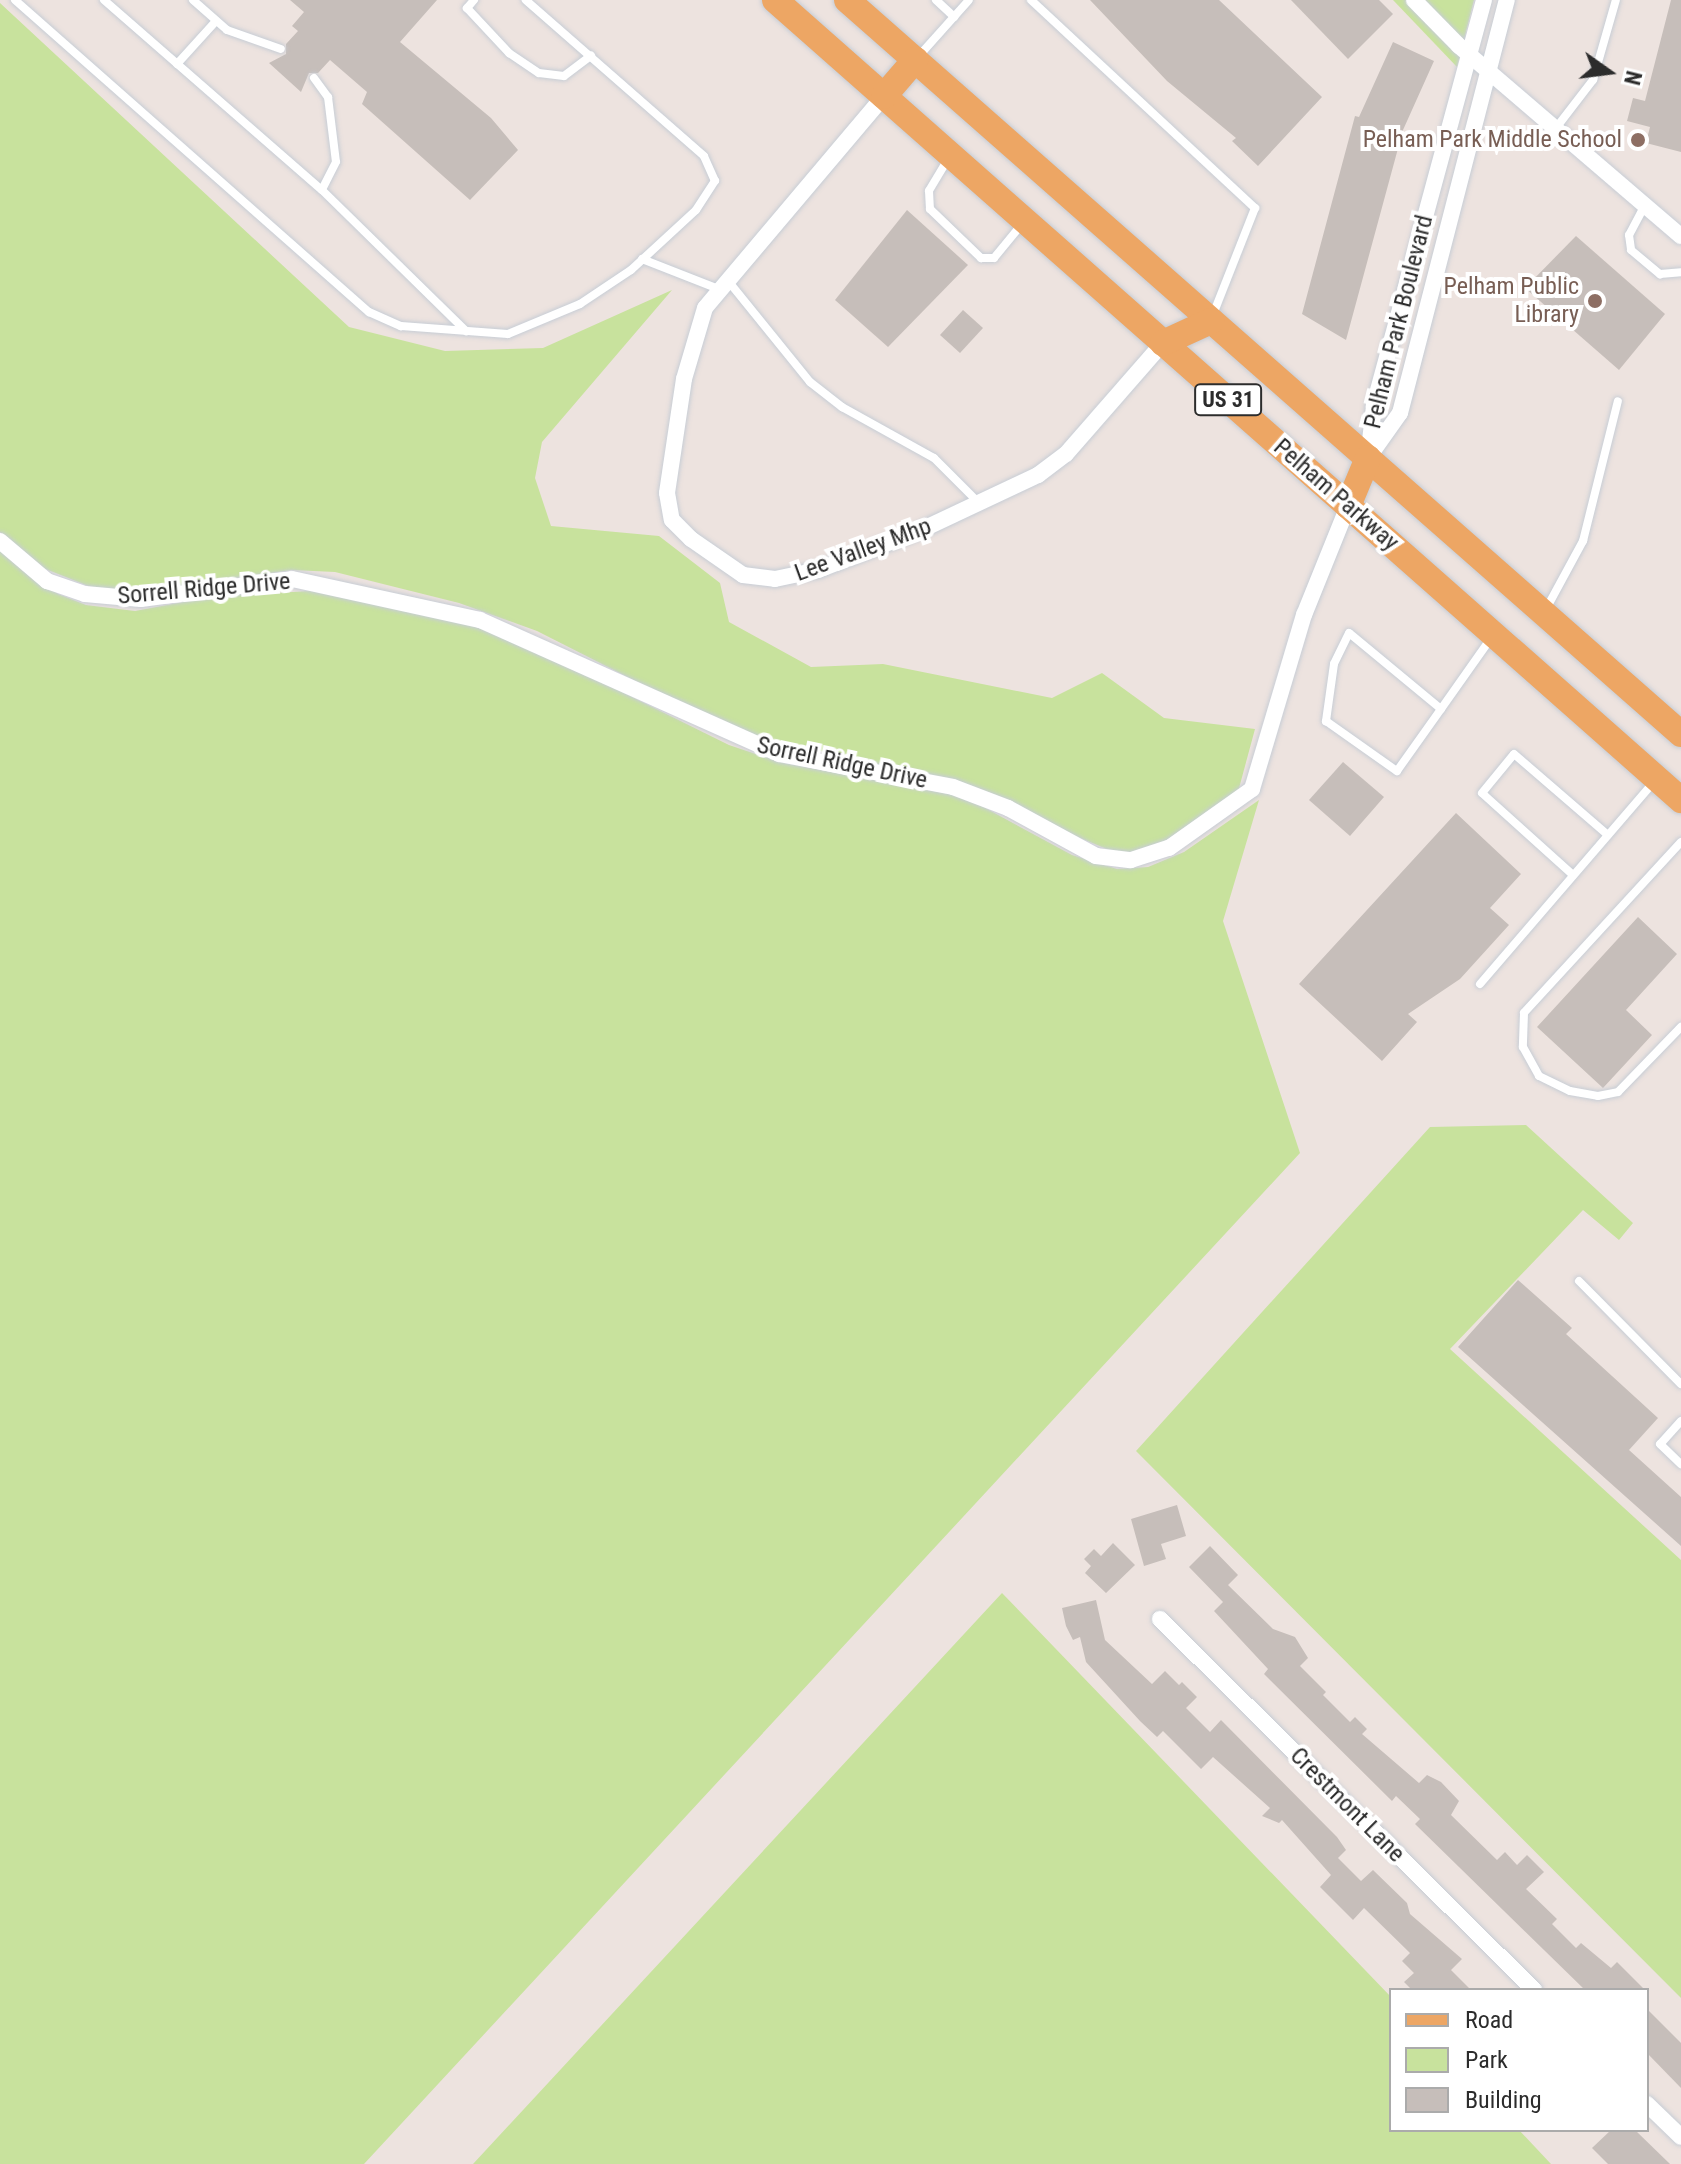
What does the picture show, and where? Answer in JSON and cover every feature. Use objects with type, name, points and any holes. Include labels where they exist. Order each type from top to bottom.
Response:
[{"type":"main road","name":"Pelham Parkway","points":[[775,0],[1681,800]]},
{"type":"main road","name":"Pelham Parkway","points":[[847,0],[1681,734]]},
{"type":"main road","points":[[884,96],[915,60]]},
{"type":"main road","points":[[1163,343],[1211,321]]},
{"type":"main road","points":[[1348,506],[1368,458]]},
{"type":"street","points":[[1414,0],[1469,54],[1681,236]]},
{"type":"street","name":"Pelham Park Boulevard","points":[[1368,458],[1374,406],[1484,0]]},
{"type":"street","name":"Pelham Park Boulevard","points":[[1368,458],[1400,413],[1507,0]]},
{"type":"street","name":"Lee Valley Mhp","points":[[884,96],[705,308],[696,334],[670,450],[669,511],[691,539],[743,575],[793,578],[937,523],[976,500],[1038,475],[1066,454],[1163,343]]},
{"type":"street","name":"Sorrell Ridge Drive","points":[[0,541],[47,581],[85,594],[141,599],[292,579],[480,620],[779,754],[953,787],[1008,808],[1096,856],[1131,860],[1169,848],[1252,789],[1304,615],[1348,506]]},
{"type":"street","name":"Crestmont Lane","points":[[1160,1619],[1532,1988]]},
{"type":"street","points":[[1649,2106],[1681,2137]]},
{"type":"lane","points":[[15,0],[369,312],[401,326],[508,334],[543,323],[642,259],[696,210],[715,181],[704,156],[526,0]]},
{"type":"lane","points":[[104,0],[322,190],[466,331]]},
{"type":"lane","points":[[193,0],[216,21],[281,49]]},
{"type":"lane","points":[[474,0],[467,8],[509,53],[539,73],[564,76],[591,56]]},
{"type":"lane","points":[[936,0],[954,17]]},
{"type":"lane","points":[[915,60],[969,0]]},
{"type":"lane","points":[[1031,0],[1255,208],[1211,321]]},
{"type":"lane","points":[[1556,128],[1593,80],[1616,0]]},
{"type":"lane","points":[[177,64],[216,21]]},
{"type":"lane","points":[[314,78],[328,97],[336,162],[322,190]]},
{"type":"lane","points":[[951,155],[929,191],[930,209],[981,258],[994,258],[1024,220]]},
{"type":"lane","points":[[1645,205],[1629,235],[1631,250],[1660,274],[1681,272]]},
{"type":"lane","points":[[642,259],[726,286],[810,382],[842,407],[934,458],[976,500]]},
{"type":"lane","points":[[1544,614],[1583,541],[1618,401]]},
{"type":"lane","points":[[1441,709],[1349,633],[1334,664],[1326,721],[1397,771],[1441,709],[1494,634]]},
{"type":"lane","points":[[1573,875],[1482,793],[1514,754],[1608,835]]},
{"type":"lane","points":[[1480,984],[1657,779]]},
{"type":"lane","points":[[1681,842],[1524,1013],[1523,1047],[1539,1076],[1570,1091],[1598,1096],[1618,1092],[1681,1027]]},
{"type":"lane","points":[[1579,1281],[1681,1384]]},
{"type":"lane","points":[[1681,1421],[1660,1444],[1681,1464]]},
{"type":"green space","points":[[1393,0],[1474,0],[1457,67]]},
{"type":"green space","points":[[0,3],[349,327],[445,351],[543,348],[672,290],[542,442],[535,478],[551,526],[659,536],[720,583],[729,622],[811,667],[883,664],[1052,698],[1102,673],[1164,718],[1255,729],[1238,792],[1152,850],[1119,854],[927,775],[736,732],[537,631],[459,603],[335,572],[292,570],[135,592],[91,587],[43,568],[0,532]]},
{"type":"green space","points":[[0,550],[58,594],[86,605],[135,611],[210,597],[327,590],[456,620],[527,645],[729,745],[783,763],[965,797],[1072,855],[1117,869],[1148,867],[1184,852],[1259,800],[1223,921],[1300,1153],[364,2164],[0,2164]]},
{"type":"green space","points":[[1526,1125],[1633,1223],[1619,1240],[1583,1210],[1450,1349],[1681,1560],[1681,1998],[1136,1451],[1430,1127]]},
{"type":"green space","points":[[1002,1593],[1389,1995],[1389,2132],[1521,2132],[1551,2164],[473,2164]]},
{"type":"building","points":[[290,0],[437,0],[400,42],[491,118],[518,150],[470,200],[362,104],[367,92],[330,60],[318,73],[309,73],[301,92],[269,63],[286,54],[286,44],[298,31],[292,26],[304,12]]},
{"type":"building","points":[[1090,0],[1219,0],[1322,97],[1258,166],[1232,141],[1236,138],[1167,81]]},
{"type":"building","points":[[1291,0],[1379,0],[1393,14],[1348,59]]},
{"type":"building","name":"Pelham Park Middle School","points":[[1671,0],[1681,0],[1681,152],[1646,143],[1650,127],[1627,121],[1633,98],[1645,101]]},
{"type":"building","points":[[1393,42],[1434,61],[1403,130],[1346,340],[1302,314],[1355,116],[1359,117]]},
{"type":"building","points":[[907,210],[968,265],[888,347],[835,300]]},
{"type":"building","name":"Pelham Public Library","points":[[1576,236],[1665,314],[1619,370],[1525,288]]},
{"type":"building","points":[[963,310],[983,328],[960,353],[940,335]]},
{"type":"building","points":[[1343,762],[1384,797],[1350,836],[1309,800]]},
{"type":"building","points":[[1456,813],[1521,874],[1490,908],[1509,925],[1460,979],[1408,1014],[1417,1022],[1382,1061],[1299,984]]},
{"type":"building","points":[[1638,917],[1677,954],[1626,1010],[1652,1035],[1603,1088],[1537,1027]]},
{"type":"building","points":[[1518,1280],[1572,1328],[1566,1334],[1658,1418],[1629,1450],[1681,1497],[1681,1546],[1458,1347]]},
{"type":"building","points":[[1177,1505],[1186,1536],[1161,1544],[1166,1559],[1144,1566],[1131,1519]]},
{"type":"building","points":[[1113,1543],[1135,1565],[1106,1593],[1085,1573],[1091,1566],[1084,1559],[1094,1549],[1101,1556]]},
{"type":"building","points":[[1210,1546],[1238,1575],[1228,1585],[1273,1629],[1295,1637],[1308,1658],[1300,1666],[1326,1692],[1323,1695],[1350,1722],[1355,1717],[1367,1729],[1362,1734],[1419,1783],[1427,1775],[1441,1782],[1459,1801],[1451,1815],[1497,1860],[1505,1852],[1517,1865],[1527,1855],[1544,1872],[1526,1889],[1557,1919],[1552,1924],[1576,1948],[1581,1943],[1611,1968],[1617,1962],[1643,1988],[1583,1988],[1415,1824],[1420,1819],[1396,1796],[1392,1801],[1264,1674],[1268,1669],[1214,1611],[1223,1602],[1189,1567]]},
{"type":"building","points":[[1096,1600],[1105,1640],[1152,1684],[1165,1671],[1179,1685],[1182,1682],[1197,1697],[1186,1708],[1210,1732],[1221,1720],[1337,1837],[1346,1850],[1338,1858],[1361,1881],[1373,1870],[1407,1903],[1410,1914],[1462,1959],[1451,1970],[1469,1988],[1410,1988],[1404,1982],[1414,1973],[1402,1961],[1410,1953],[1364,1908],[1353,1920],[1320,1887],[1331,1875],[1282,1820],[1279,1823],[1262,1816],[1270,1808],[1213,1757],[1201,1769],[1163,1731],[1157,1737],[1140,1721],[1086,1662],[1080,1637],[1073,1640],[1062,1608]]},
{"type":"building","points":[[1649,2011],[1681,2043],[1681,2088],[1649,2055]]},
{"type":"building","points":[[1609,2132],[1637,2132],[1670,2164],[1608,2164],[1592,2148]]},
{"type":"place","name":"Pelham Park Middle School","points":[[1638,140]]},
{"type":"place","name":"Pelham Public Library","points":[[1595,301]]}]
